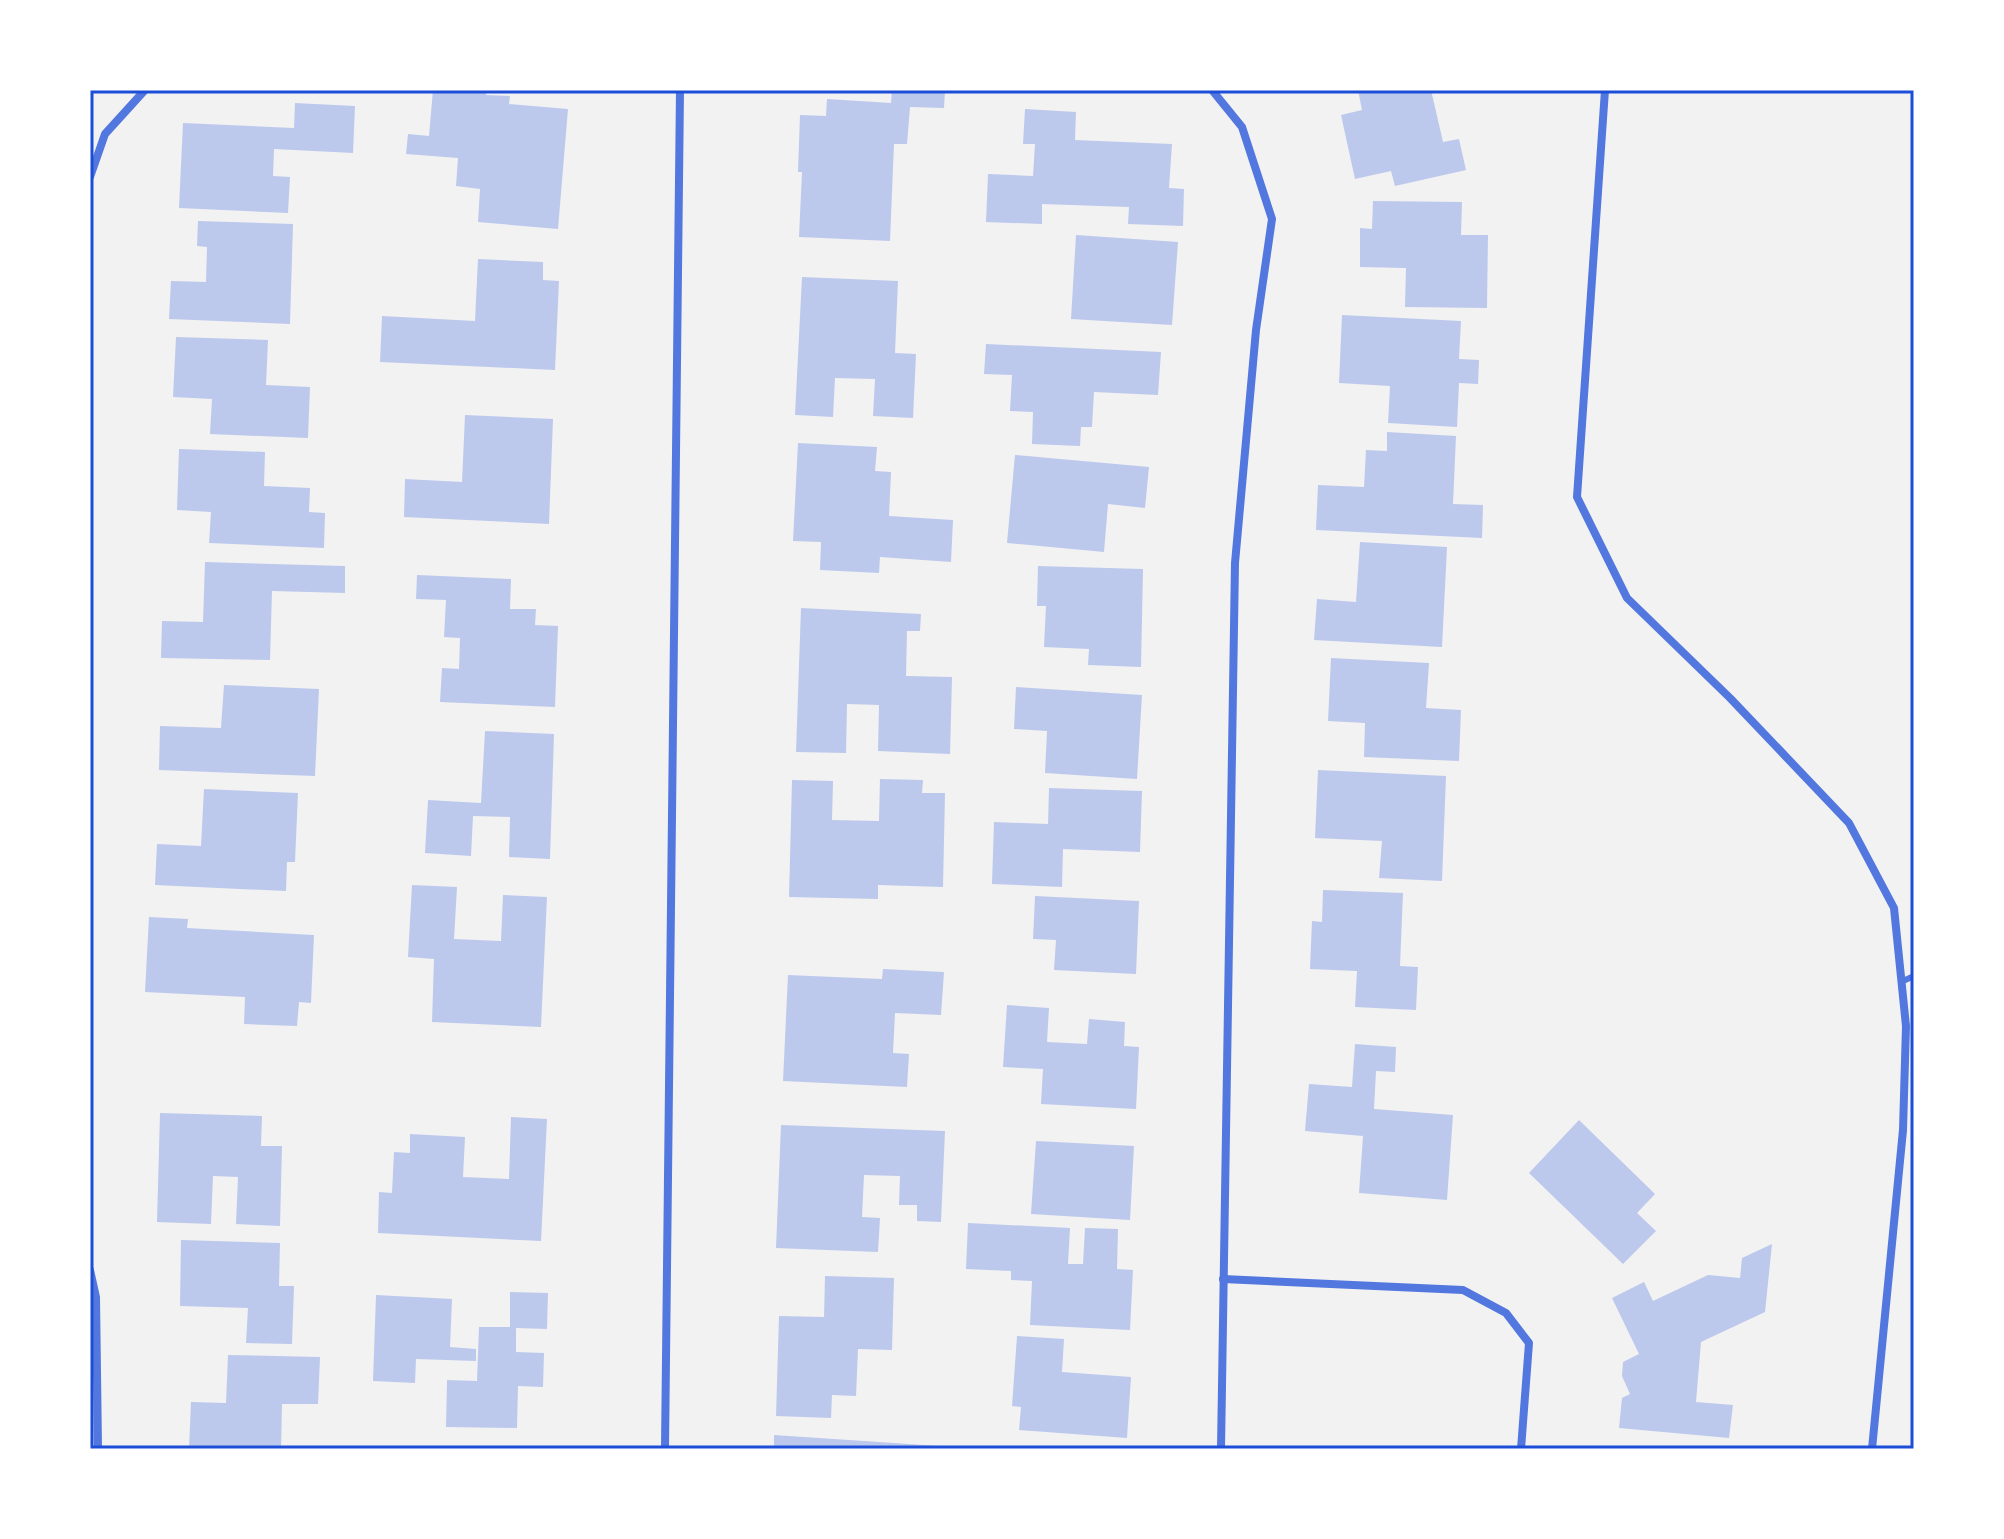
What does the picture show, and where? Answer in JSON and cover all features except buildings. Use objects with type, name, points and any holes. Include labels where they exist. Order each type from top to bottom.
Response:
[{"type":"street","points":[[90,177],[105,134],[145,90]]},
{"type":"street","points":[[665,1449],[680,90]]},
{"type":"street","points":[[1212,90],[1242,127],[1272,219],[1256,330],[1235,563],[1221,1449]]},
{"type":"street","points":[[1605,90],[1577,497],[1627,598],[1730,698],[1849,823],[1894,908],[1906,1026],[1903,1130],[1872,1449]]},
{"type":"street","points":[[90,1270],[98,1449]]},
{"type":"street","points":[[1223,1279],[1463,1290],[1506,1313],[1529,1343],[1521,1449]]},
{"type":"lane","points":[[1903,981],[1914,976]]}]
